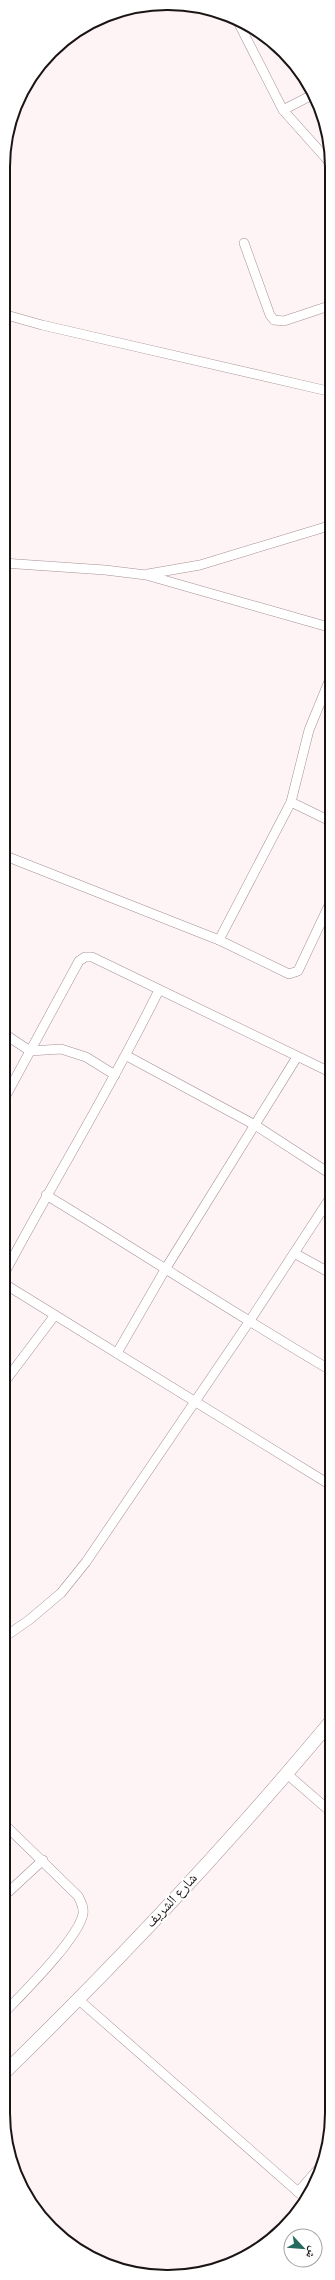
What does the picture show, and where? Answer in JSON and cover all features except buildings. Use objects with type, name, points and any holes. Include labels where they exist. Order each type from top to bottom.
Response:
[{"type":"main road","name":"شارع الشريف","points":[[10,2067],[79,2000],[287,1774],[325,1728]]},
{"type":"street","points":[[241,28],[282,110],[325,157]]},
{"type":"street","points":[[282,110],[308,97]]},
{"type":"street","points":[[244,243],[270,315],[274,320],[284,322],[325,307]]},
{"type":"street","points":[[10,316],[42,326],[325,390]]},
{"type":"street","points":[[146,575],[200,566],[325,526]]},
{"type":"street","points":[[10,563],[105,570],[146,575],[325,626]]},
{"type":"street","points":[[219,940],[291,802],[309,730],[325,691]]},
{"type":"street","points":[[291,802],[325,819]]},
{"type":"street","points":[[10,858],[219,940],[284,972],[294,974],[298,972],[325,914]]},
{"type":"street","points":[[10,1088],[79,961],[85,956],[92,957],[325,1070]]},
{"type":"street","points":[[10,1263],[46,1195],[127,1056],[159,990]]},
{"type":"street","points":[[10,1038],[30,1051],[61,1049],[86,1057],[115,1075]]},
{"type":"street","points":[[127,1056],[255,1125],[325,1170]]},
{"type":"street","points":[[117,1353],[166,1268],[296,1057]]},
{"type":"street","points":[[46,1195],[166,1268],[249,1322],[325,1367]]},
{"type":"street","points":[[10,1633],[29,1620],[61,1593],[86,1562],[249,1322],[325,1206]]},
{"type":"street","points":[[294,1253],[325,1270]]},
{"type":"street","points":[[10,1287],[325,1482]]},
{"type":"street","points":[[10,1375],[55,1315]]},
{"type":"street","points":[[287,1774],[325,1807]]},
{"type":"street","points":[[10,1829],[43,1860],[78,1896],[83,1912],[80,1921],[58,1954],[10,2006]]},
{"type":"street","points":[[10,1891],[43,1860]]},
{"type":"street","points":[[79,2000],[302,2195]]}]
